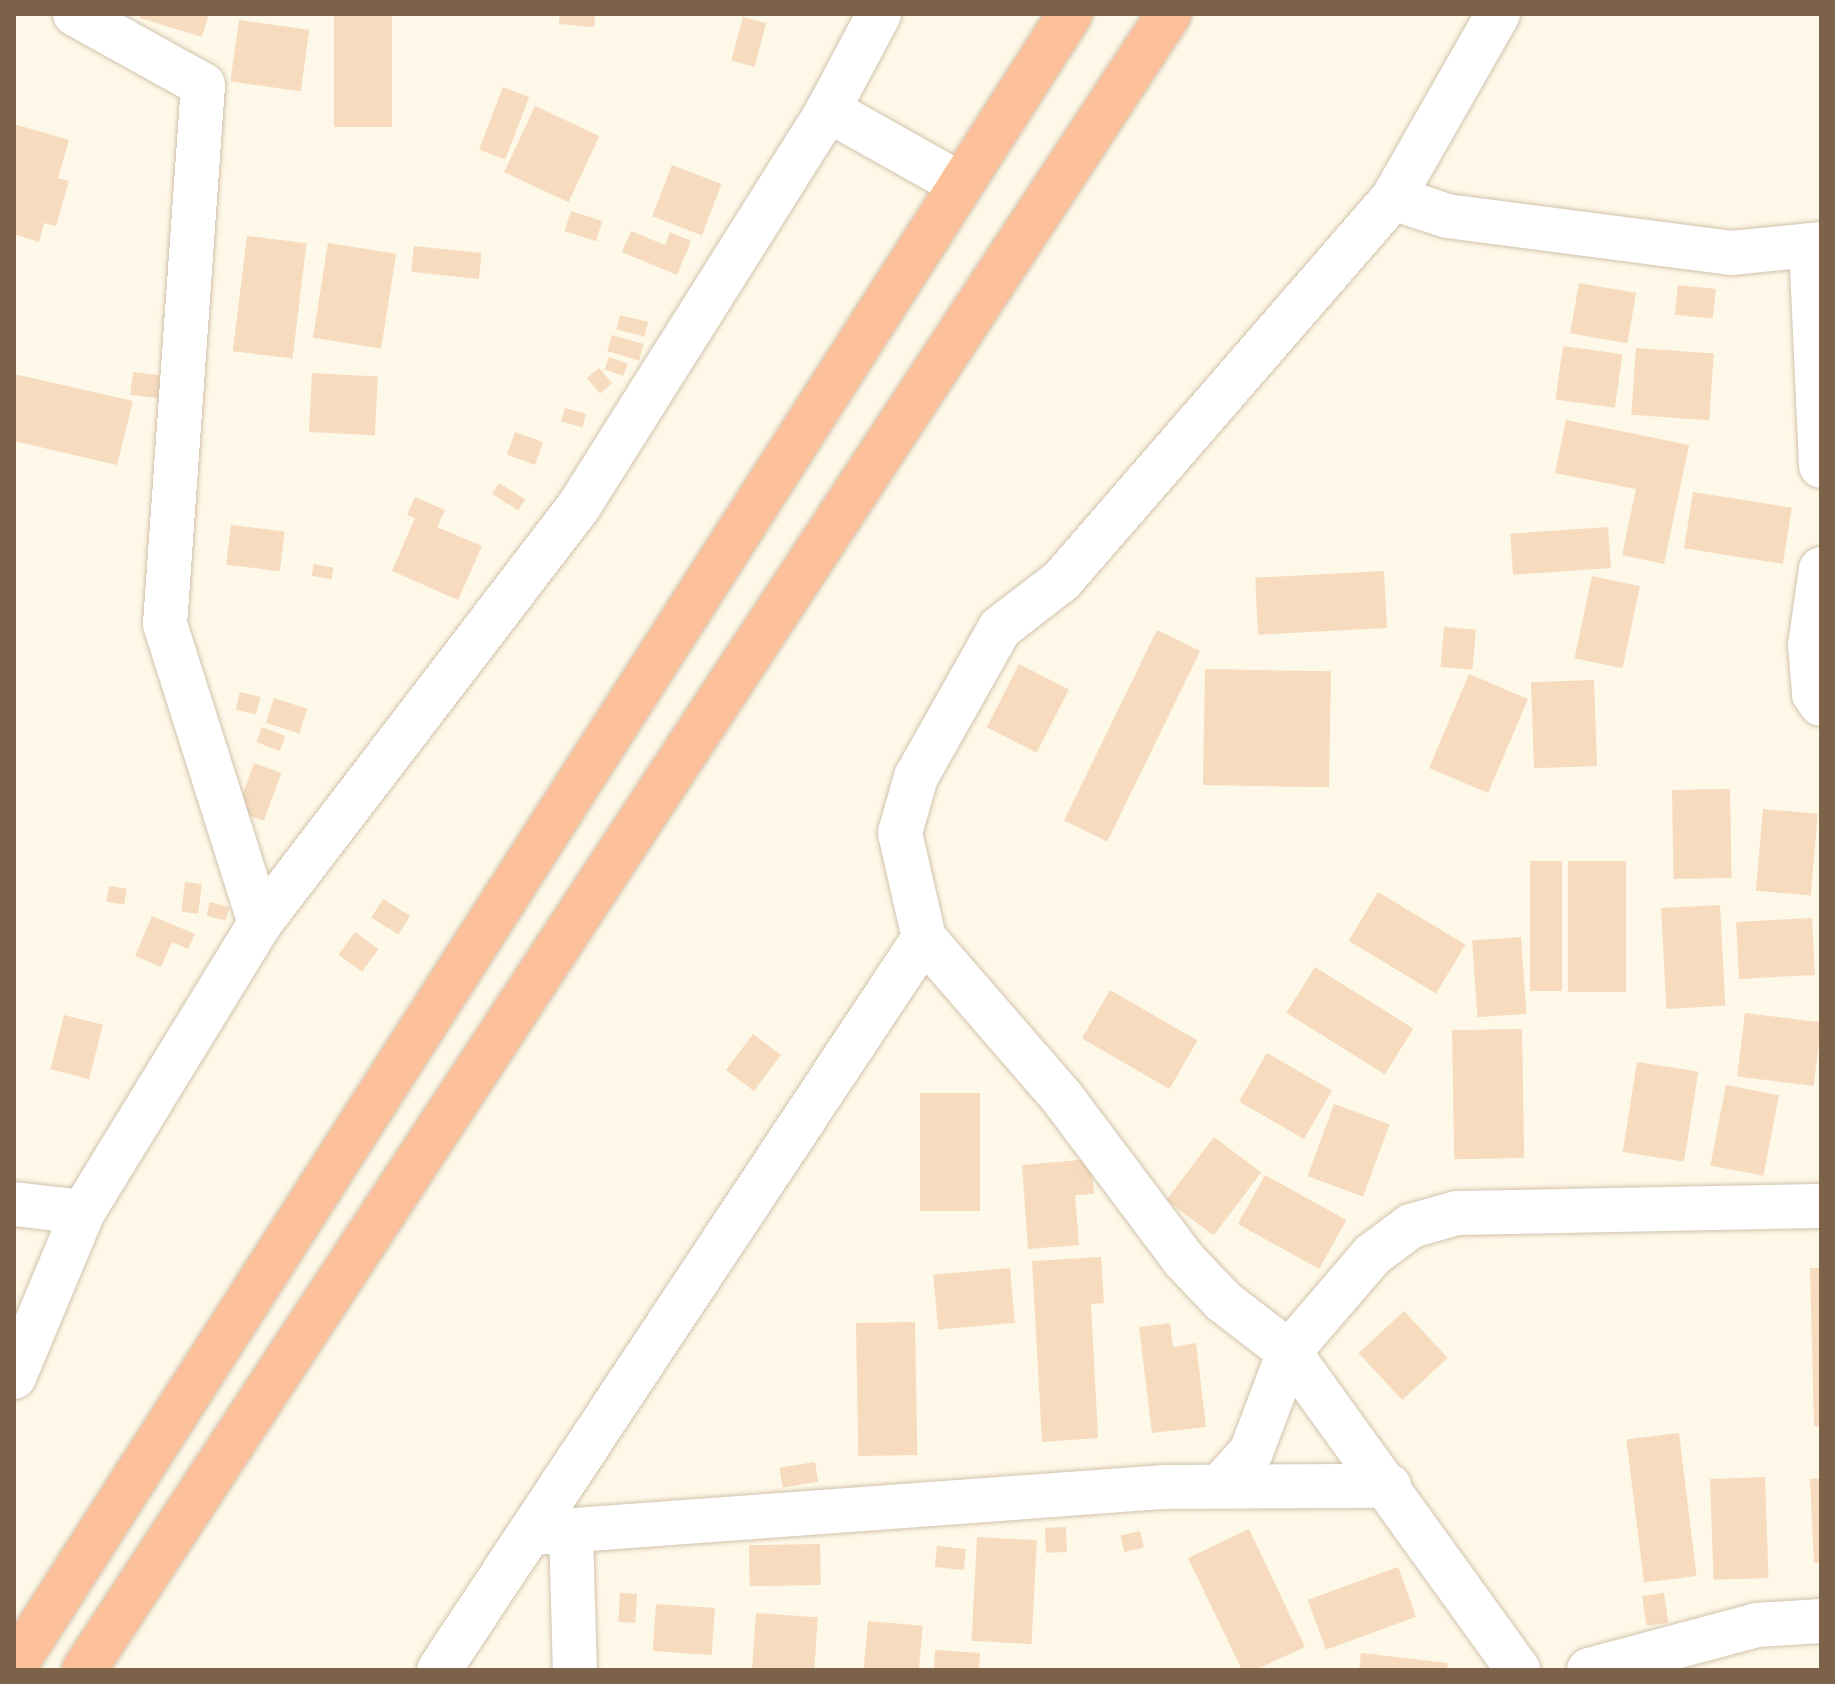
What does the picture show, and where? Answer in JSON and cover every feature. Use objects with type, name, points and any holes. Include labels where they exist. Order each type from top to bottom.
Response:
[{"type":"highway","points":[[14,1667],[958,183],[1070,14]]},
{"type":"highway","points":[[84,1670],[1169,14]]},
{"type":"street","points":[[75,14],[203,85],[165,624],[260,923]]},
{"type":"street","points":[[14,1377],[83,1212],[260,923],[579,506],[828,110],[879,14]]},
{"type":"street","points":[[1498,14],[1393,198],[1062,580],[1000,628],[916,777],[900,833],[924,938],[1061,1096],[1184,1260],[1223,1301],[1289,1352],[1389,1486],[1518,1670]]},
{"type":"street","points":[[828,110],[958,183]]},
{"type":"street","points":[[1393,198],[1447,216],[1731,253],[1816,244],[1821,466]]},
{"type":"street","points":[[1821,569],[1810,645],[1814,694],[1821,704]]},
{"type":"street","points":[[439,1670],[552,1532],[924,938]]},
{"type":"street","points":[[14,1204],[83,1212]]},
{"type":"street","points":[[1220,1486],[1251,1452],[1289,1352],[1372,1255],[1411,1226],[1457,1213],[1821,1206]]},
{"type":"street","points":[[552,1532],[1220,1486],[1389,1486]]},
{"type":"street","points":[[552,1532],[575,1670]]},
{"type":"street","points":[[1589,1670],[1757,1625],[1821,1621]]},
{"type":"building","points":[[141,14],[209,14],[202,37],[140,18]]},
{"type":"building","points":[[334,14],[392,14],[392,127],[334,127]]},
{"type":"building","points":[[560,14],[595,14],[594,27],[559,24]]},
{"type":"building","points":[[743,17],[766,23],[755,67],[731,60]]},
{"type":"building","points":[[239,20],[309,30],[301,91],[230,81]]},
{"type":"building","points":[[503,87],[529,97],[505,160],[479,150]]},
{"type":"building","points":[[535,106],[599,136],[568,202],[504,172]]},
{"type":"building","points":[[14,124],[69,140],[58,178],[69,181],[56,226],[44,223],[39,242],[14,234]]},
{"type":"building","points":[[672,165],[721,184],[702,235],[652,216]]},
{"type":"building","points":[[571,211],[602,221],[596,241],[565,231]]},
{"type":"building","points":[[631,231],[665,245],[670,232],[691,241],[677,275],[622,252]]},
{"type":"building","points":[[247,236],[307,243],[292,358],[233,351]]},
{"type":"building","points":[[328,243],[396,254],[381,349],[313,338]]},
{"type":"building","points":[[414,246],[482,253],[479,279],[411,272]]},
{"type":"building","points":[[1579,283],[1636,293],[1627,343],[1570,333]]},
{"type":"building","points":[[1678,285],[1716,289],[1713,319],[1675,315]]},
{"type":"building","points":[[620,315],[648,322],[645,337],[616,330]]},
{"type":"building","points":[[612,335],[644,344],[639,360],[607,351]]},
{"type":"building","points":[[1563,346],[1622,354],[1615,408],[1555,399]]},
{"type":"building","points":[[1636,348],[1714,353],[1709,420],[1631,415]]},
{"type":"building","points":[[609,357],[628,364],[623,376],[605,369]]},
{"type":"building","points":[[599,368],[612,383],[600,394],[587,378]]},
{"type":"building","points":[[133,372],[164,376],[161,399],[130,395]]},
{"type":"building","points":[[312,373],[378,376],[375,435],[309,432]]},
{"type":"building","points":[[14,374],[133,401],[117,465],[14,441]]},
{"type":"building","points":[[565,408],[586,414],[582,428],[561,421]]},
{"type":"building","points":[[1566,420],[1689,445],[1664,564],[1622,555],[1636,489],[1555,473]]},
{"type":"building","points":[[515,432],[543,442],[535,465],[507,455]]},
{"type":"building","points":[[499,483],[525,499],[518,510],[492,494]]},
{"type":"building","points":[[1693,492],[1792,508],[1783,564],[1684,548]]},
{"type":"building","points":[[415,497],[445,510],[437,527],[482,546],[458,600],[392,571],[415,518],[407,515]]},
{"type":"building","points":[[231,525],[285,532],[280,571],[226,565]]},
{"type":"building","points":[[1608,527],[1611,568],[1513,575],[1510,534]]},
{"type":"building","points":[[314,564],[334,568],[331,580],[312,576]]},
{"type":"building","points":[[1384,571],[1387,628],[1258,635],[1255,578]]},
{"type":"building","points":[[1592,576],[1640,586],[1622,668],[1575,658]]},
{"type":"building","points":[[1444,627],[1476,630],[1472,670],[1441,667]]},
{"type":"building","points":[[1157,630],[1200,651],[1107,842],[1064,821]]},
{"type":"building","points":[[1019,664],[1069,689],[1037,753],[987,727]]},
{"type":"building","points":[[1205,669],[1331,671],[1329,787],[1203,785]]},
{"type":"building","points":[[1469,674],[1528,699],[1488,793],[1429,768]]},
{"type":"building","points":[[1594,680],[1597,766],[1534,768],[1531,682]]},
{"type":"building","points":[[240,692],[260,697],[256,715],[236,709]]},
{"type":"building","points":[[274,698],[307,709],[299,734],[266,723]]},
{"type":"building","points":[[262,727],[285,736],[280,751],[256,742]]},
{"type":"building","points":[[254,763],[281,773],[264,821],[237,811]]},
{"type":"building","points":[[1730,789],[1732,878],[1674,879],[1672,790]]},
{"type":"building","points":[[1763,809],[1818,814],[1811,895],[1756,891]]},
{"type":"building","points":[[1530,861],[1562,861],[1562,991],[1530,991]]},
{"type":"building","points":[[1568,861],[1626,861],[1626,992],[1568,992]]},
{"type":"building","points":[[185,882],[202,884],[198,914],[181,912]]},
{"type":"building","points":[[109,886],[127,889],[124,905],[106,902]]},
{"type":"building","points":[[1378,892],[1465,945],[1436,993],[1349,941]]},
{"type":"building","points":[[383,899],[410,916],[398,935],[371,918]]},
{"type":"building","points":[[210,902],[229,907],[226,921],[206,916]]},
{"type":"building","points":[[1720,905],[1725,1006],[1666,1009],[1661,908]]},
{"type":"building","points":[[152,916],[195,934],[188,949],[172,942],[161,967],[135,956]]},
{"type":"building","points":[[1812,918],[1815,975],[1739,979],[1736,922]]},
{"type":"building","points":[[355,932],[378,949],[362,972],[339,955]]},
{"type":"building","points":[[1521,937],[1526,1014],[1477,1017],[1472,940]]},
{"type":"building","points":[[1315,967],[1413,1028],[1385,1074],[1286,1013]]},
{"type":"building","points":[[1110,990],[1197,1040],[1169,1089],[1082,1038]]},
{"type":"building","points":[[1745,1013],[1821,1022],[1814,1086],[1737,1077]]},
{"type":"building","points":[[64,1015],[103,1025],[89,1079],[50,1069]]},
{"type":"building","points":[[1522,1029],[1524,1158],[1454,1159],[1452,1030]]},
{"type":"building","points":[[753,1034],[781,1055],[754,1091],[726,1070]]},
{"type":"building","points":[[1267,1053],[1332,1090],[1304,1139],[1239,1101]]},
{"type":"building","points":[[1637,1062],[1698,1072],[1684,1162],[1623,1152]]},
{"type":"building","points":[[1726,1085],[1779,1095],[1763,1176],[1710,1165]]},
{"type":"building","points":[[920,1093],[980,1093],[980,1211],[920,1211]]},
{"type":"building","points":[[1334,1104],[1389,1124],[1363,1197],[1308,1176]]},
{"type":"building","points":[[1214,1137],[1261,1173],[1214,1236],[1166,1200]]},
{"type":"building","points":[[1091,1159],[1094,1194],[1075,1195],[1079,1245],[1028,1249],[1022,1165]]},
{"type":"building","points":[[1265,1175],[1346,1220],[1319,1269],[1238,1224]]},
{"type":"building","points":[[1101,1257],[1104,1303],[1091,1304],[1098,1438],[1042,1442],[1032,1261]]},
{"type":"building","points":[[1010,1268],[1015,1323],[938,1330],[933,1275]]},
{"type":"building","points":[[1810,1268],[1821,1268],[1821,1426],[1814,1426]]},
{"type":"building","points":[[1404,1311],[1448,1358],[1402,1400],[1359,1353]]},
{"type":"building","points":[[915,1322],[917,1455],[858,1456],[856,1323]]},
{"type":"building","points":[[1170,1323],[1173,1347],[1196,1343],[1206,1427],[1152,1433],[1139,1327]]},
{"type":"building","points":[[1679,1433],[1697,1576],[1644,1582],[1626,1439]]},
{"type":"building","points":[[815,1462],[818,1482],[783,1487],[779,1468]]},
{"type":"building","points":[[1765,1477],[1769,1578],[1714,1580],[1710,1479]]},
{"type":"building","points":[[1821,1478],[1821,1562],[1814,1563],[1810,1479]]},
{"type":"building","points":[[1066,1527],[1067,1552],[1046,1553],[1045,1528]]},
{"type":"building","points":[[1249,1529],[1305,1647],[1255,1670],[1242,1670],[1188,1558]]},
{"type":"building","points":[[1140,1531],[1144,1548],[1124,1552],[1121,1535]]},
{"type":"building","points":[[977,1537],[1037,1540],[1031,1644],[972,1641]]},
{"type":"building","points":[[820,1544],[821,1585],[750,1586],[749,1545]]},
{"type":"building","points":[[937,1546],[966,1549],[964,1570],[935,1567]]},
{"type":"building","points":[[1398,1567],[1416,1617],[1326,1650],[1308,1600]]},
{"type":"building","points":[[620,1593],[637,1594],[635,1623],[618,1622]]},
{"type":"building","points":[[1664,1593],[1668,1623],[1646,1626],[1642,1596]]},
{"type":"building","points":[[656,1604],[715,1608],[712,1655],[653,1651]]},
{"type":"building","points":[[756,1613],[818,1617],[814,1670],[752,1670]]},
{"type":"building","points":[[868,1621],[923,1626],[919,1670],[864,1670]]},
{"type":"building","points":[[935,1650],[980,1653],[979,1670],[934,1670]]},
{"type":"building","points":[[1361,1653],[1448,1663],[1447,1670],[1359,1670]]}]
